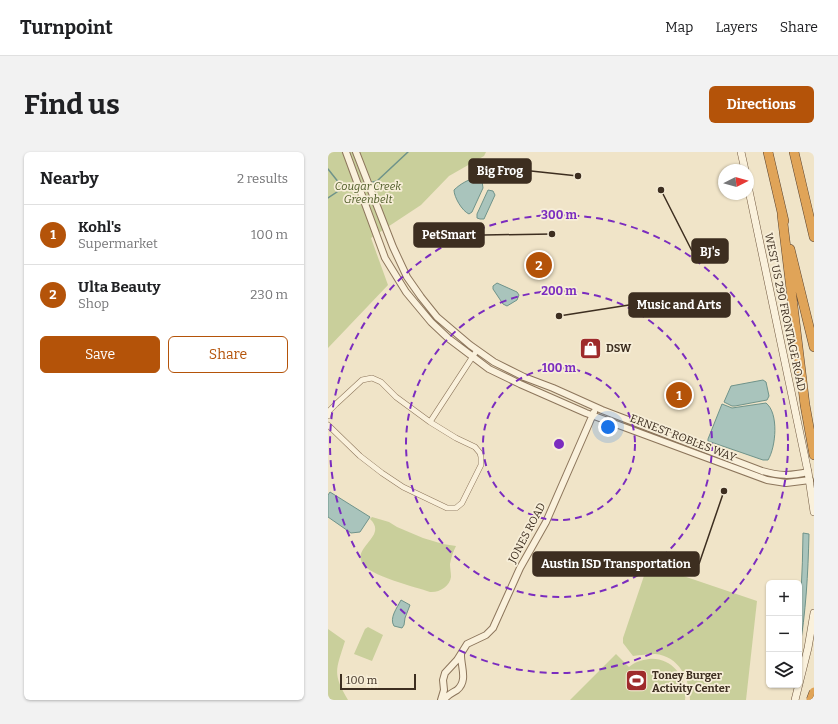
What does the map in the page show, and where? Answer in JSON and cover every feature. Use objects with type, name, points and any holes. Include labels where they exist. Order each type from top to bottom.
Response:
[{"type":"highway","points":[[768,152],[814,347]]},
{"type":"highway","points":[[794,152],[814,237]]},
{"type":"highway","points":[[782,215],[804,405],[814,455]]},
{"type":"highway","points":[[811,700],[814,691]]},
{"type":"main road","points":[[741,152],[744,164]]},
{"type":"main road","name":"WEST US 290 FRONTAGE ROAD","points":[[751,200],[810,480],[814,512]]},
{"type":"main road","points":[[795,700],[808,648],[814,613]]},
{"type":"street","name":"ERNEST ROBLES WAY","points":[[346,152],[385,258],[406,292],[436,328],[489,369],[593,415],[767,480],[786,483],[810,480]]},
{"type":"street","name":"ERNEST ROBLES WAY","points":[[356,152],[396,256],[407,277],[437,316],[477,350],[494,362],[518,374],[623,418],[762,471],[775,475],[792,475],[808,472]]},
{"type":"street","points":[[430,422],[477,350]]},
{"type":"street","points":[[328,416],[329,411],[362,380],[372,378],[381,382],[396,397],[430,422],[456,438],[475,447],[480,453],[481,465],[464,500],[456,508],[449,509],[403,487],[360,456],[328,425]]},
{"type":"street","name":"JONES ROAD","points":[[443,700],[443,680],[445,674],[461,655],[467,644],[486,635],[493,628],[520,568],[546,522],[596,407]]},
{"type":"street","points":[[620,425],[623,418]]},
{"type":"street","points":[[664,442],[666,435]]},
{"type":"street","name":"JONES ROAD","points":[[443,700],[463,682],[461,655]]},
{"type":"green space","name":"Cougar Creek Greenbelt","points":[[328,152],[486,152],[484,156],[449,176],[421,205],[371,238],[388,285],[328,348]]},
{"type":"green space","points":[[372,517],[389,522],[423,538],[456,546],[450,564],[451,577],[449,583],[444,588],[430,592],[383,577],[366,568],[360,557],[362,551],[375,531],[374,525],[370,519]]},
{"type":"green space","points":[[648,564],[757,601],[746,700],[690,700],[688,684],[682,670],[677,664],[671,659],[655,654],[633,656],[623,643],[623,638]]},
{"type":"green space","points":[[368,627],[383,635],[372,661],[354,654],[365,629]]},
{"type":"green space","points":[[328,629],[345,641],[337,671],[343,691],[348,700],[328,700]]},
{"type":"green space","name":"Toney Burger Activity Center","points":[[616,654],[629,667],[643,660],[649,659],[665,661],[671,665],[677,670],[684,684],[685,700],[570,700]]},
{"type":"water","points":[[478,177],[482,181],[483,188],[472,212],[469,214],[459,204],[454,190],[465,182]]},
{"type":"water","points":[[488,190],[493,191],[495,195],[484,219],[477,218],[477,214]]},
{"type":"water","points":[[497,283],[517,292],[519,295],[517,300],[507,306],[503,304],[493,289],[493,286]]},
{"type":"water","points":[[763,380],[766,382],[769,396],[767,400],[735,406],[724,402],[731,386]]},
{"type":"water","points":[[766,403],[773,414],[775,430],[773,447],[768,460],[763,460],[708,441],[722,404],[732,408]]},
{"type":"water","points":[[330,492],[370,517],[360,532],[351,533],[328,517],[328,495]]},
{"type":"water","points":[[803,533],[809,534],[809,549],[802,630],[801,580]]},
{"type":"water","points":[[401,600],[410,605],[402,628],[394,626],[392,620]]},
{"type":"waterway","points":[[369,183],[377,181],[408,152]]},
{"type":"waterway","points":[[328,169],[343,188]]},
{"type":"waterway","points":[[328,198],[343,188],[356,185]]},
{"type":"place","name":"Big Frog","points":[[578,176]]},
{"type":"place","name":"BJ's","points":[[661,190]]},
{"type":"place","name":"PetSmart","points":[[552,234]]},
{"type":"place","name":"Ulta Beauty","points":[[539,265]]},
{"type":"place","name":"Music and Arts","points":[[559,316]]},
{"type":"place","name":"DSW","points":[[591,348]]},
{"type":"place","name":"Kohl's","points":[[679,395]]},
{"type":"place","name":"Austin ISD Transportation","points":[[724,491]]},
{"type":"place","name":"Toney Burger Activity Center","points":[[636,681]]}]
